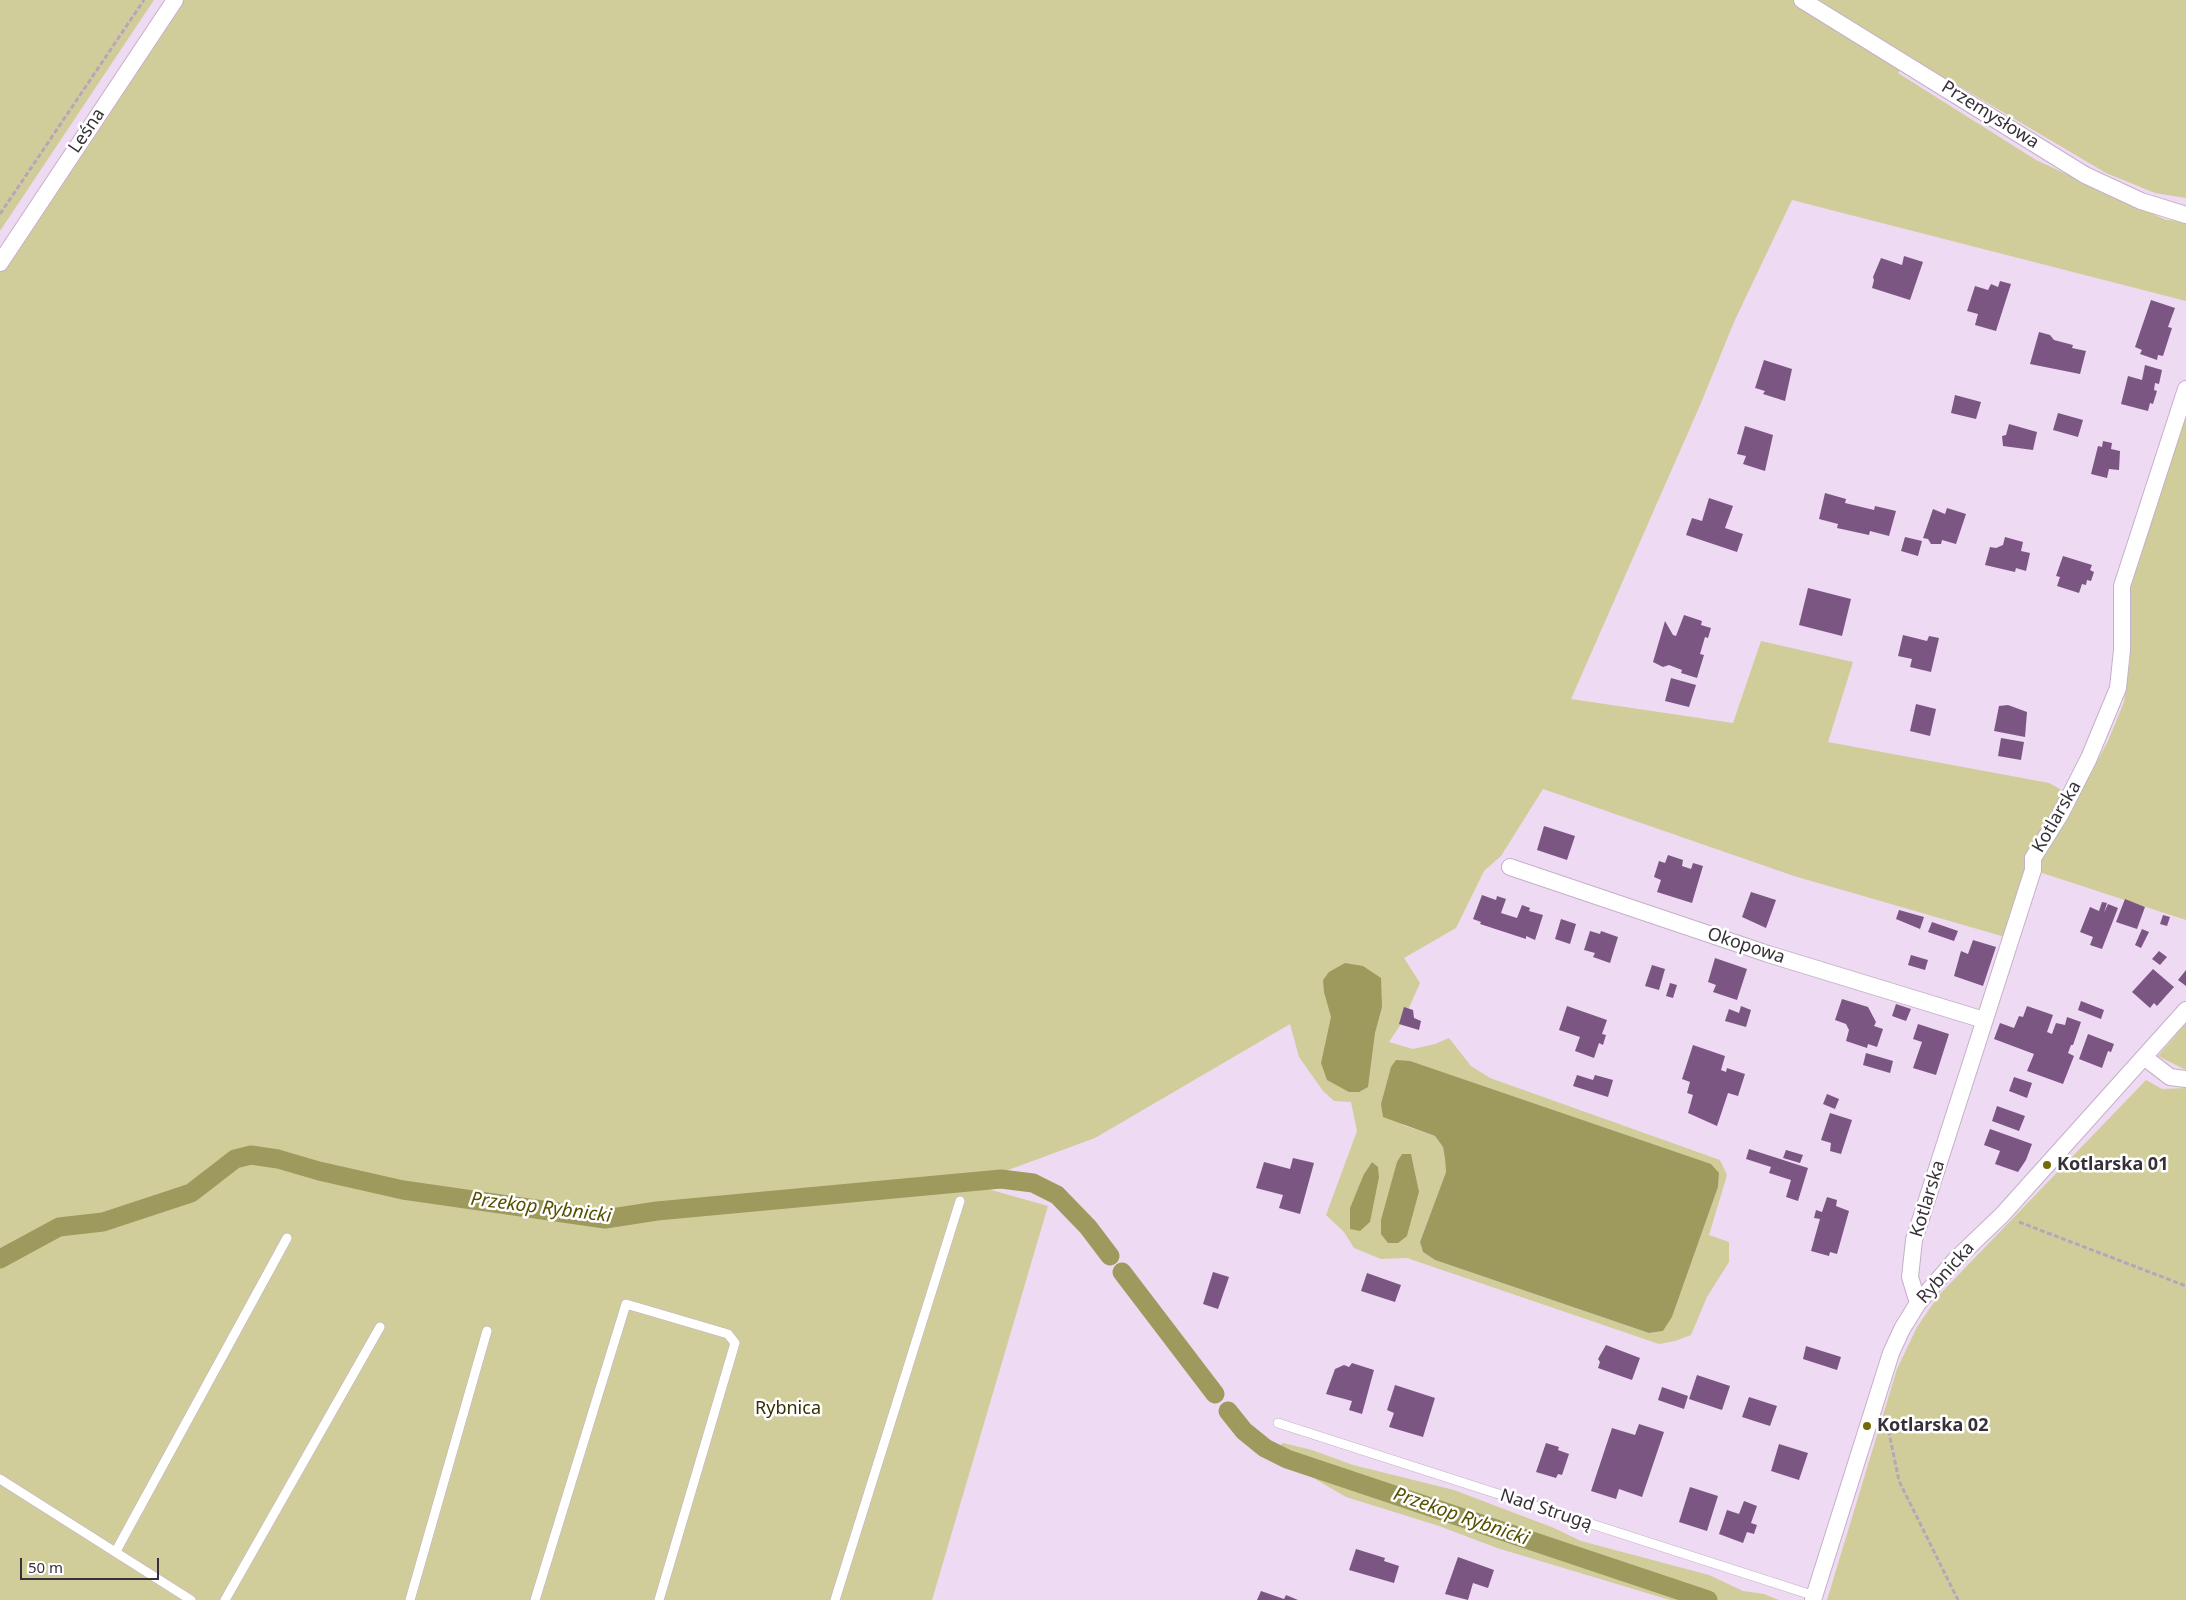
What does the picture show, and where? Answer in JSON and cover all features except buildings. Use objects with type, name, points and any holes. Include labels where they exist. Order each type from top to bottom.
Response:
[{"type":"street","name":"Leśna","points":[[0,264],[175,0]]},
{"type":"street","name":"Przemysłowa","points":[[1802,0],[2085,175],[2141,201],[2186,215]]},
{"type":"street","name":"Kotlarska","points":[[1918,1302],[1910,1277],[1914,1240],[2033,870],[2033,858],[2060,815],[2089,758],[2118,688],[2122,650],[2122,586],[2186,389]]},
{"type":"street","name":"Okopowa","points":[[1510,867],[1768,954],[1984,1020]]},
{"type":"street","name":"Rybnicka","points":[[1814,1598],[1891,1353],[1902,1329],[1918,1302],[1958,1258],[2002,1215],[2186,1010]]},
{"type":"street","points":[[2144,1057],[2170,1077],[2186,1079]]},
{"type":"lane","points":[[835,1600],[960,1202]]},
{"type":"lane","points":[[116,1551],[287,1238]]},
{"type":"lane","points":[[535,1600],[626,1304],[728,1334],[735,1343],[660,1600]]},
{"type":"lane","points":[[225,1600],[380,1327]]},
{"type":"lane","points":[[410,1600],[488,1331]]},
{"type":"lane","name":"Nad Strugą","points":[[1278,1423],[1814,1598]]},
{"type":"lane","points":[[0,1479],[191,1600]]},
{"type":"path","points":[[0,214],[144,0]]},
{"type":"path","points":[[2002,1215],[2186,1286]]},
{"type":"path","points":[[1886,1415],[1899,1481],[1958,1600]]},
{"type":"green space","points":[[0,0],[154,0],[0,231]]},
{"type":"green space","name":"Rybnica","points":[[181,0],[2186,0],[2186,198],[2155,193],[2106,173],[1908,56],[1898,73],[2036,160],[2166,220],[2186,221],[2186,301],[1792,200],[1734,322],[1701,403],[1571,699],[1733,723],[1761,641],[1853,662],[1828,742],[2049,783],[2067,793],[2028,868],[2005,937],[1794,876],[1543,789],[1501,856],[1484,871],[1456,928],[1404,958],[1420,983],[1403,1021],[1389,1042],[1413,1049],[1435,1044],[1449,1038],[1471,1066],[1490,1078],[1720,1160],[1727,1175],[1709,1235],[1729,1242],[1729,1262],[1707,1297],[1691,1335],[1659,1344],[1407,1258],[1381,1259],[1354,1248],[1344,1232],[1326,1215],[1357,1131],[1351,1102],[1334,1101],[1323,1091],[1299,1057],[1290,1024],[1095,1138],[970,1184],[1048,1206],[932,1600],[0,1600],[0,272]],"holes":[[[1400,1124],[1719,1173],[1718,1187],[1672,1317],[1663,1331],[1649,1333],[1435,1260],[1423,1252],[1420,1242],[1446,1172],[1443,1147],[1435,1136]],[[1372,1162],[1378,1168],[1379,1177],[1364,1174]],[[1419,1192],[1407,1236],[1381,1234]]]},
{"type":"green space","points":[[2186,414],[2186,920],[2033,870],[2078,797],[2108,741],[2124,702],[2130,661],[2126,596]]},
{"type":"green space","points":[[2186,1023],[2186,1070],[2158,1056]]},
{"type":"green space","points":[[2146,1080],[2162,1089],[2186,1088],[2186,1600],[1827,1600],[1897,1369],[1917,1327],[1939,1295]]},
{"type":"green space","points":[[1283,1443],[1312,1450],[1353,1465],[1454,1490],[1554,1528],[1581,1541],[1709,1575],[1743,1591],[1764,1594],[1779,1600],[1670,1600],[1497,1548],[1439,1526],[1346,1497],[1305,1473],[1278,1463],[1277,1448]]},
{"type":"shaded area","points":[[1345,963],[1363,966],[1381,978],[1382,1007],[1375,1033],[1368,1087],[1359,1092],[1349,1092],[1327,1080],[1321,1063],[1331,1017],[1324,992],[1323,980],[1329,972]]},
{"type":"shaded area","points":[[1396,1060],[1410,1061],[1711,1164],[1719,1173],[1718,1187],[1672,1317],[1663,1331],[1649,1333],[1435,1260],[1423,1252],[1420,1242],[1446,1172],[1445,1159],[1443,1147],[1435,1136],[1383,1117],[1381,1104],[1391,1067]]},
{"type":"shaded area","points":[[1402,1154],[1411,1154],[1419,1192],[1407,1236],[1398,1243],[1388,1243],[1381,1234],[1381,1220],[1397,1162]]},
{"type":"shaded area","points":[[1372,1162],[1378,1167],[1379,1177],[1370,1222],[1360,1231],[1350,1229],[1350,1208],[1364,1174]]},
{"type":"waterway","name":"Przekop Rybnicki","points":[[0,1259],[59,1227],[103,1222],[191,1193],[235,1159],[251,1155],[278,1159],[319,1171],[403,1190],[605,1219],[657,1211],[1001,1179],[1033,1183],[1057,1195],[1088,1227],[1110,1256]]},
{"type":"waterway","name":"Przekop Rybnicki","points":[[1122,1272],[1215,1394]]},
{"type":"waterway","name":"Przekop Rybnicki","points":[[1228,1411],[1244,1431],[1265,1448],[1287,1459],[1708,1600]]},
{"type":"place","name":"Kotlarska 01","points":[[2047,1165]]},
{"type":"place","name":"Kotlarska 02","points":[[1867,1426]]}]
